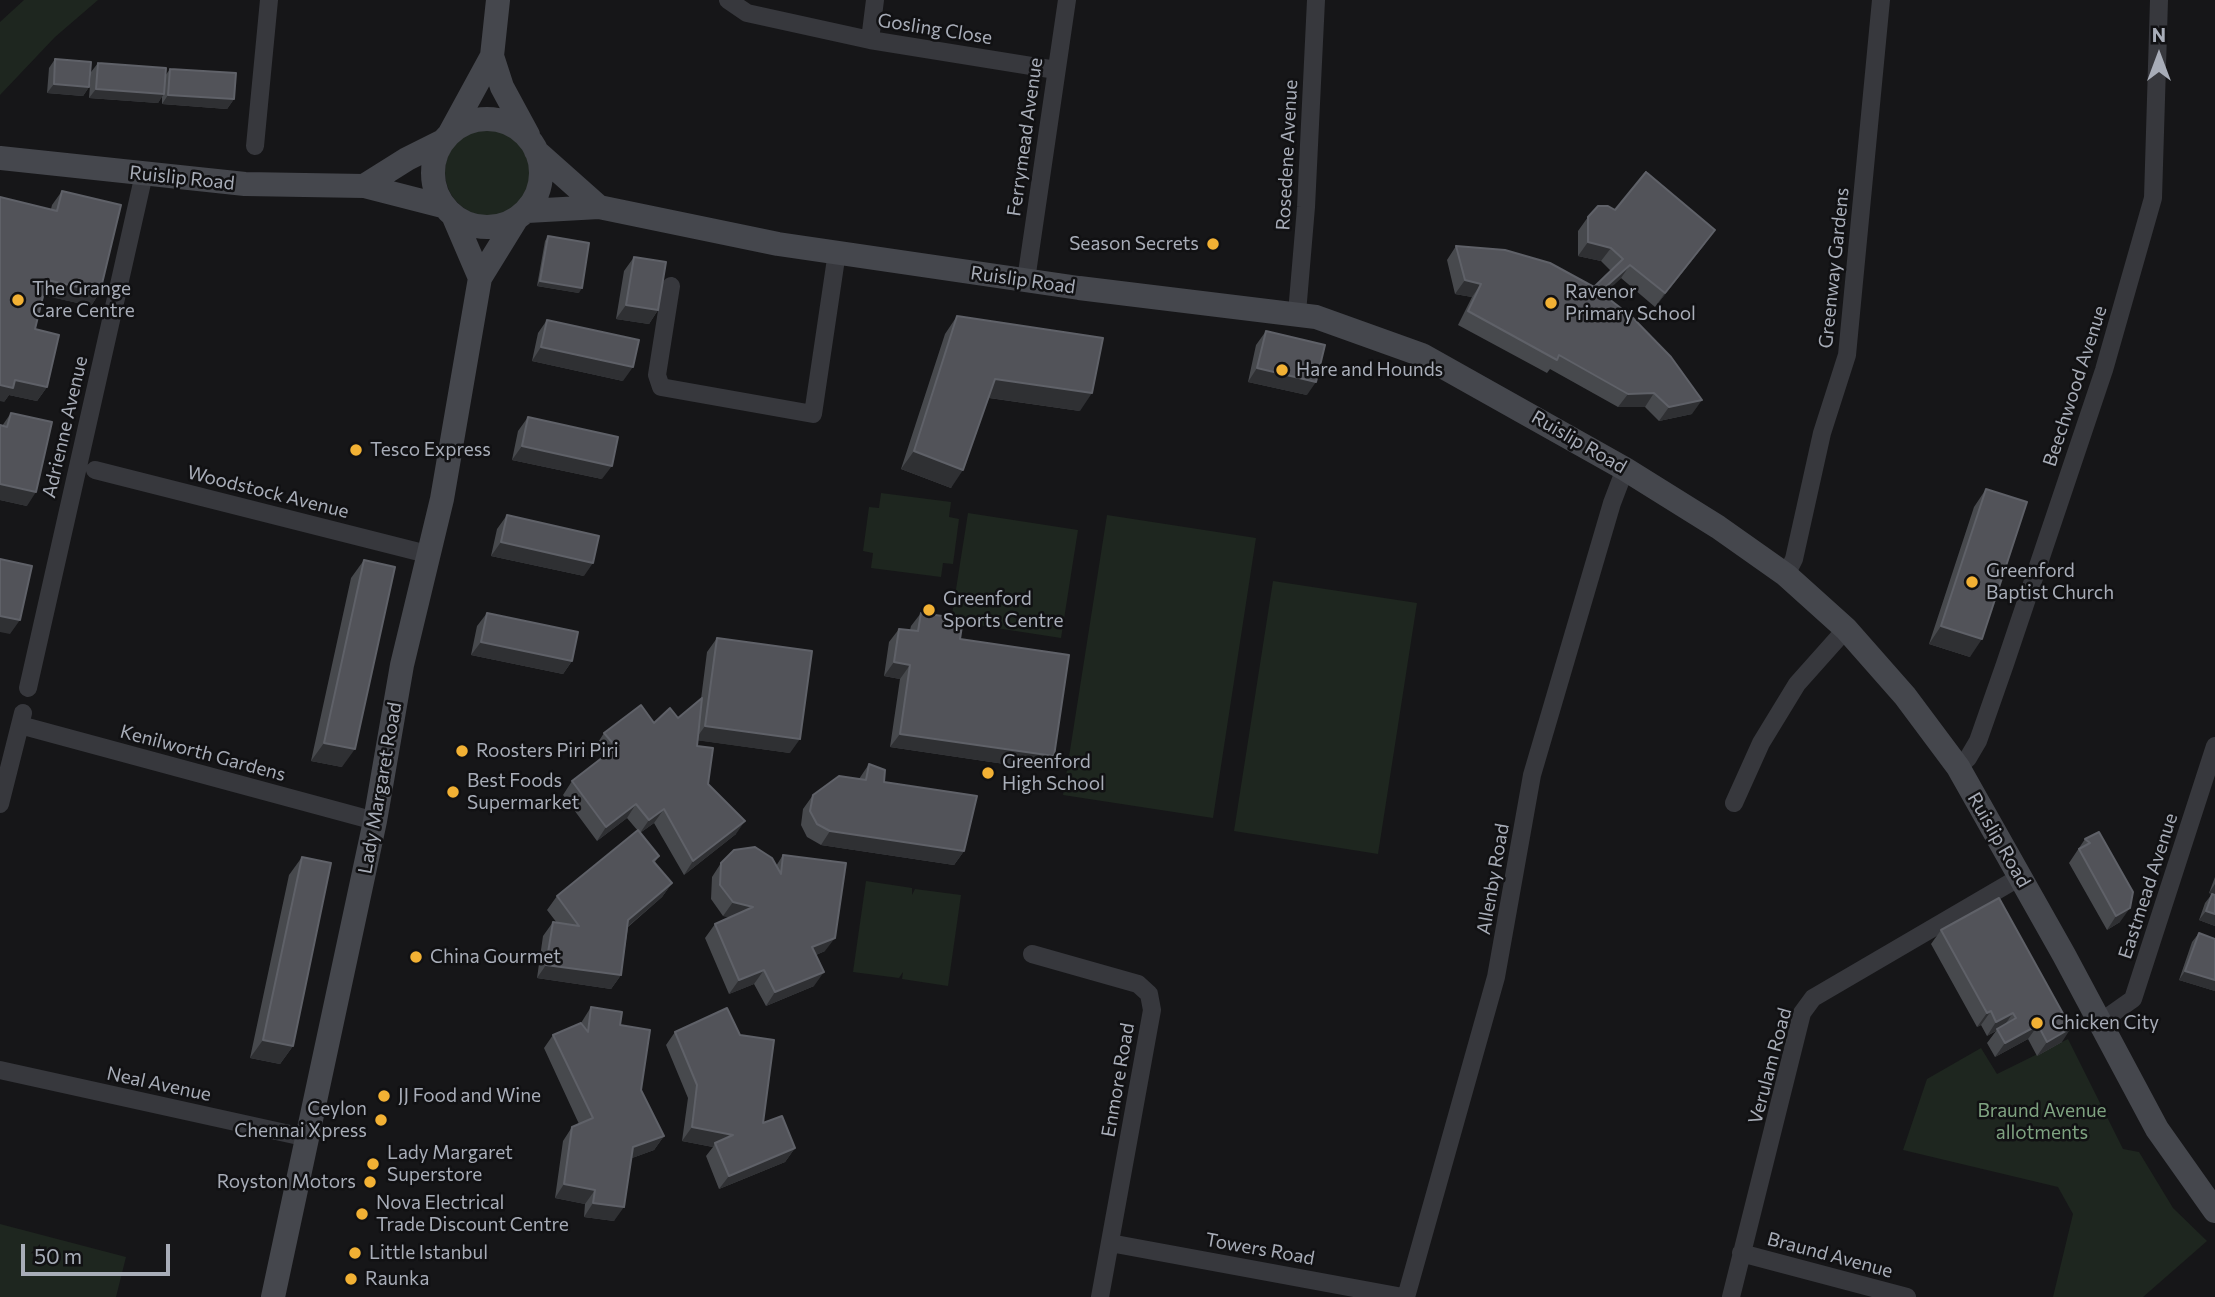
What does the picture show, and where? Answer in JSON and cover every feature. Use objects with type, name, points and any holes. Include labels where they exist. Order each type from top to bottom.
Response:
[{"type":"main road","points":[[480,278],[434,185],[433,168],[492,56],[498,0]]},
{"type":"main road","points":[[447,210],[468,224],[486,227],[502,225],[522,214],[541,181],[532,144],[502,87],[492,56]]},
{"type":"main road","points":[[364,187],[474,121],[490,120],[509,124],[599,207]]},
{"type":"main road","name":"Ruislip Road","points":[[0,158],[246,184],[364,187],[447,210]]},
{"type":"main road","name":"Ruislip Road","points":[[522,214],[599,207],[778,243],[837,252],[1026,280],[1297,313],[1356,330],[1422,355],[1625,469],[1718,527],[1786,575],[1846,629],[1905,696],[1958,767],[2157,1129],[2215,1211]]},
{"type":"main road","name":"Lady Margaret Road","points":[[273,1297],[375,821],[402,665],[431,555],[480,278],[522,214]]},
{"type":"street","points":[[255,146],[269,0]]},
{"type":"street","name":"Gosling Close","points":[[728,0],[747,13],[870,40],[1056,70]]},
{"type":"street","points":[[870,40],[875,0]]},
{"type":"street","name":"Ferrymead Avenue","points":[[1026,280],[1067,0]]},
{"type":"street","name":"Rosedene Avenue","points":[[1297,313],[1306,207],[1316,0]]},
{"type":"street","name":"Greenway Gardens","points":[[1786,575],[1794,559],[1822,433],[1847,355],[1881,0]]},
{"type":"street","name":"Beechwood Avenue","points":[[1958,767],[1968,758],[1978,741],[2005,664],[2104,370],[2153,198],[2159,0]]},
{"type":"street","name":"Adrienne Avenue","points":[[28,688],[144,174]]},
{"type":"street","points":[[671,286],[657,375],[661,387],[813,414],[837,252]]},
{"type":"street","name":"Allenby Road","points":[[1405,1297],[1496,977],[1532,775],[1612,503],[1625,469]]},
{"type":"street","name":"Woodstock Avenue","points":[[95,470],[431,555]]},
{"type":"street","points":[[1734,803],[1760,743],[1797,684],[1846,629]]},
{"type":"street","points":[[0,804],[15,729]]},
{"type":"street","name":"Kenilworth Gardens","points":[[15,729],[375,821]]},
{"type":"street","name":"Eastmead Avenue","points":[[2099,1023],[2133,999],[2214,755]]},
{"type":"street","name":"Verulam Road","points":[[1731,1297],[1802,1013],[1813,998],[2020,877]]},
{"type":"street","name":"Enmore Road","points":[[1032,954],[1138,984],[1149,994],[1152,1010],[1100,1297]]},
{"type":"street","name":"Neal Avenue","points":[[0,1070],[308,1138]]},
{"type":"street","name":"Towers Road","points":[[1110,1243],[1405,1297]]},
{"type":"street","name":"Braund Avenue","points":[[1741,1253],[1907,1297]]},
{"type":"green space","points":[[24,0],[98,0],[55,37],[0,95],[0,22]]},
{"type":"green space","points":[[489,128],[506,132],[520,141],[529,155],[533,172],[529,189],[520,203],[506,212],[489,216],[472,212],[458,203],[449,189],[445,172],[449,155],[458,141],[472,132]]},
{"type":"green space","points":[[881,493],[951,502],[949,517],[959,519],[953,564],[943,563],[941,577],[871,568],[873,553],[863,551],[869,507],[879,508]]},
{"type":"green space","points":[[968,513],[1078,530],[1061,638],[951,621]]},
{"type":"green space","points":[[1107,515],[1256,538],[1213,818],[1063,795]]},
{"type":"green space","points":[[1273,581],[1417,603],[1378,854],[1234,831]]},
{"type":"green space","points":[[866,881],[912,888],[912,895],[915,889],[961,895],[948,986],[902,979],[903,972],[899,978],[853,972]]},
{"type":"green space","name":"Braund Avenue allotments","points":[[2068,1039],[2123,1149],[2139,1152],[2173,1208],[2207,1241],[2143,1297],[2053,1297],[2073,1214],[2058,1187],[1903,1150],[1927,1079],[1981,1048],[1997,1074]]},
{"type":"green space","points":[[0,1224],[126,1257],[116,1297],[0,1297]]},
{"type":"building","points":[[55,59],[91,62],[89,87],[54,84]]},
{"type":"building","points":[[98,63],[166,68],[164,94],[96,89]]},
{"type":"building","points":[[170,69],[236,73],[234,99],[168,95]]},
{"type":"building","points":[[1646,172],[1715,230],[1665,293],[1630,265],[1600,292],[1631,316],[1671,357],[1702,400],[1669,407],[1654,393],[1628,394],[1559,355],[1557,360],[1468,311],[1481,284],[1465,280],[1456,246],[1505,250],[1550,263],[1594,287],[1623,259],[1611,248],[1588,242],[1588,217],[1598,206],[1608,206],[1615,210]]},
{"type":"building","name":"The Grange Care Centre","points":[[62,191],[121,205],[100,292],[47,280],[35,329],[59,335],[47,387],[15,380],[13,388],[0,385],[0,197],[57,211]]},
{"type":"building","points":[[548,236],[589,243],[582,288],[540,281]]},
{"type":"building","points":[[634,257],[666,262],[658,310],[626,305]]},
{"type":"building","points":[[957,316],[1103,338],[1092,393],[995,379],[963,470],[914,451]]},
{"type":"building","points":[[547,320],[639,340],[633,367],[541,347]]},
{"type":"building","points":[[1266,331],[1325,345],[1316,382],[1257,368]]},
{"type":"building","points":[[11,413],[52,422],[36,492],[0,484],[0,425],[7,427]]},
{"type":"building","points":[[528,417],[618,437],[612,466],[522,446]]},
{"type":"building","name":"Greenford Baptist Church","points":[[1986,489],[2027,502],[1982,639],[1941,626]]},
{"type":"building","points":[[507,515],[599,536],[593,563],[501,542]]},
{"type":"building","points":[[0,559],[32,566],[20,620],[0,616]]},
{"type":"building","points":[[364,560],[395,567],[355,749],[324,743]]},
{"type":"building","points":[[487,613],[578,632],[572,661],[481,642]]},
{"type":"building","points":[[921,613],[963,619],[960,639],[1069,655],[1054,756],[900,734],[910,665],[894,662],[899,629],[918,631]]},
{"type":"building","points":[[717,638],[812,651],[800,739],[705,726]]},
{"type":"building","points":[[702,698],[697,746],[713,748],[708,784],[745,821],[693,861],[664,809],[649,820],[636,804],[606,827],[572,781],[616,747],[604,733],[641,705],[654,723],[670,708],[678,718]]},
{"type":"building","points":[[869,764],[885,770],[884,782],[977,796],[964,851],[830,831],[817,824],[810,811],[813,795],[839,776],[866,780]]},
{"type":"building","points":[[638,830],[659,856],[653,861],[672,883],[628,920],[621,975],[546,965],[553,922],[579,926],[557,896]]},
{"type":"building","points":[[2099,832],[2133,892],[2130,908],[2116,916],[2079,849],[2090,843],[2085,839]]},
{"type":"building","points":[[755,847],[772,858],[781,874],[783,855],[846,863],[835,938],[812,947],[824,972],[775,992],[764,970],[739,980],[715,924],[753,907],[733,902],[720,885],[721,863],[734,850]]},
{"type":"building","points":[[302,857],[331,863],[293,1046],[263,1040]]},
{"type":"building","points":[[2212,894],[2215,895],[2215,914],[2206,911]]},
{"type":"building","points":[[1999,898],[2071,1028],[2047,1042],[2038,1025],[2005,1043],[1997,1029],[2016,1018],[2013,1013],[1996,1022],[1991,1011],[1987,1013],[1941,930]]},
{"type":"building","points":[[2199,933],[2215,939],[2215,980],[2185,971]]},
{"type":"building","points":[[591,1007],[622,1012],[620,1025],[650,1030],[641,1090],[664,1136],[633,1147],[624,1207],[593,1203],[595,1190],[564,1184],[572,1127],[593,1118],[553,1035],[581,1023],[588,1032]]},
{"type":"building","points":[[727,1008],[740,1035],[774,1040],[763,1123],[782,1116],[795,1148],[729,1176],[715,1143],[733,1135],[692,1127],[697,1085],[675,1032]]},
{"type":"place","name":"Season Secrets","points":[[1213,244]]},
{"type":"place","name":"The Grange Care Centre","points":[[18,300]]},
{"type":"place","name":"Ravenor Primary School","points":[[1551,303]]},
{"type":"place","name":"Hare and Hounds","points":[[1282,370]]},
{"type":"place","name":"Tesco Express","points":[[356,450]]},
{"type":"place","name":"Greenford Baptist Church","points":[[1972,582]]},
{"type":"place","name":"Greenford Sports Centre","points":[[929,610]]},
{"type":"place","name":"Roosters Piri Piri","points":[[462,751]]},
{"type":"place","name":"Greenford High School","points":[[988,773]]},
{"type":"place","name":"Best Foods Supermarket","points":[[453,792]]},
{"type":"place","name":"China Gourmet","points":[[416,957]]},
{"type":"place","name":"Chicken City","points":[[2037,1023]]},
{"type":"place","name":"JJ Food and Wine","points":[[384,1096]]},
{"type":"place","name":"Ceylon Chennai Xpress","points":[[381,1120]]},
{"type":"place","name":"Lady Margaret Superstore","points":[[373,1164]]},
{"type":"place","name":"Royston Motors","points":[[370,1182]]},
{"type":"place","name":"Nova Electrical Trade Discount Centre","points":[[362,1214]]},
{"type":"place","name":"Little Istanbul","points":[[355,1253]]},
{"type":"place","name":"Raunka","points":[[351,1279]]}]
